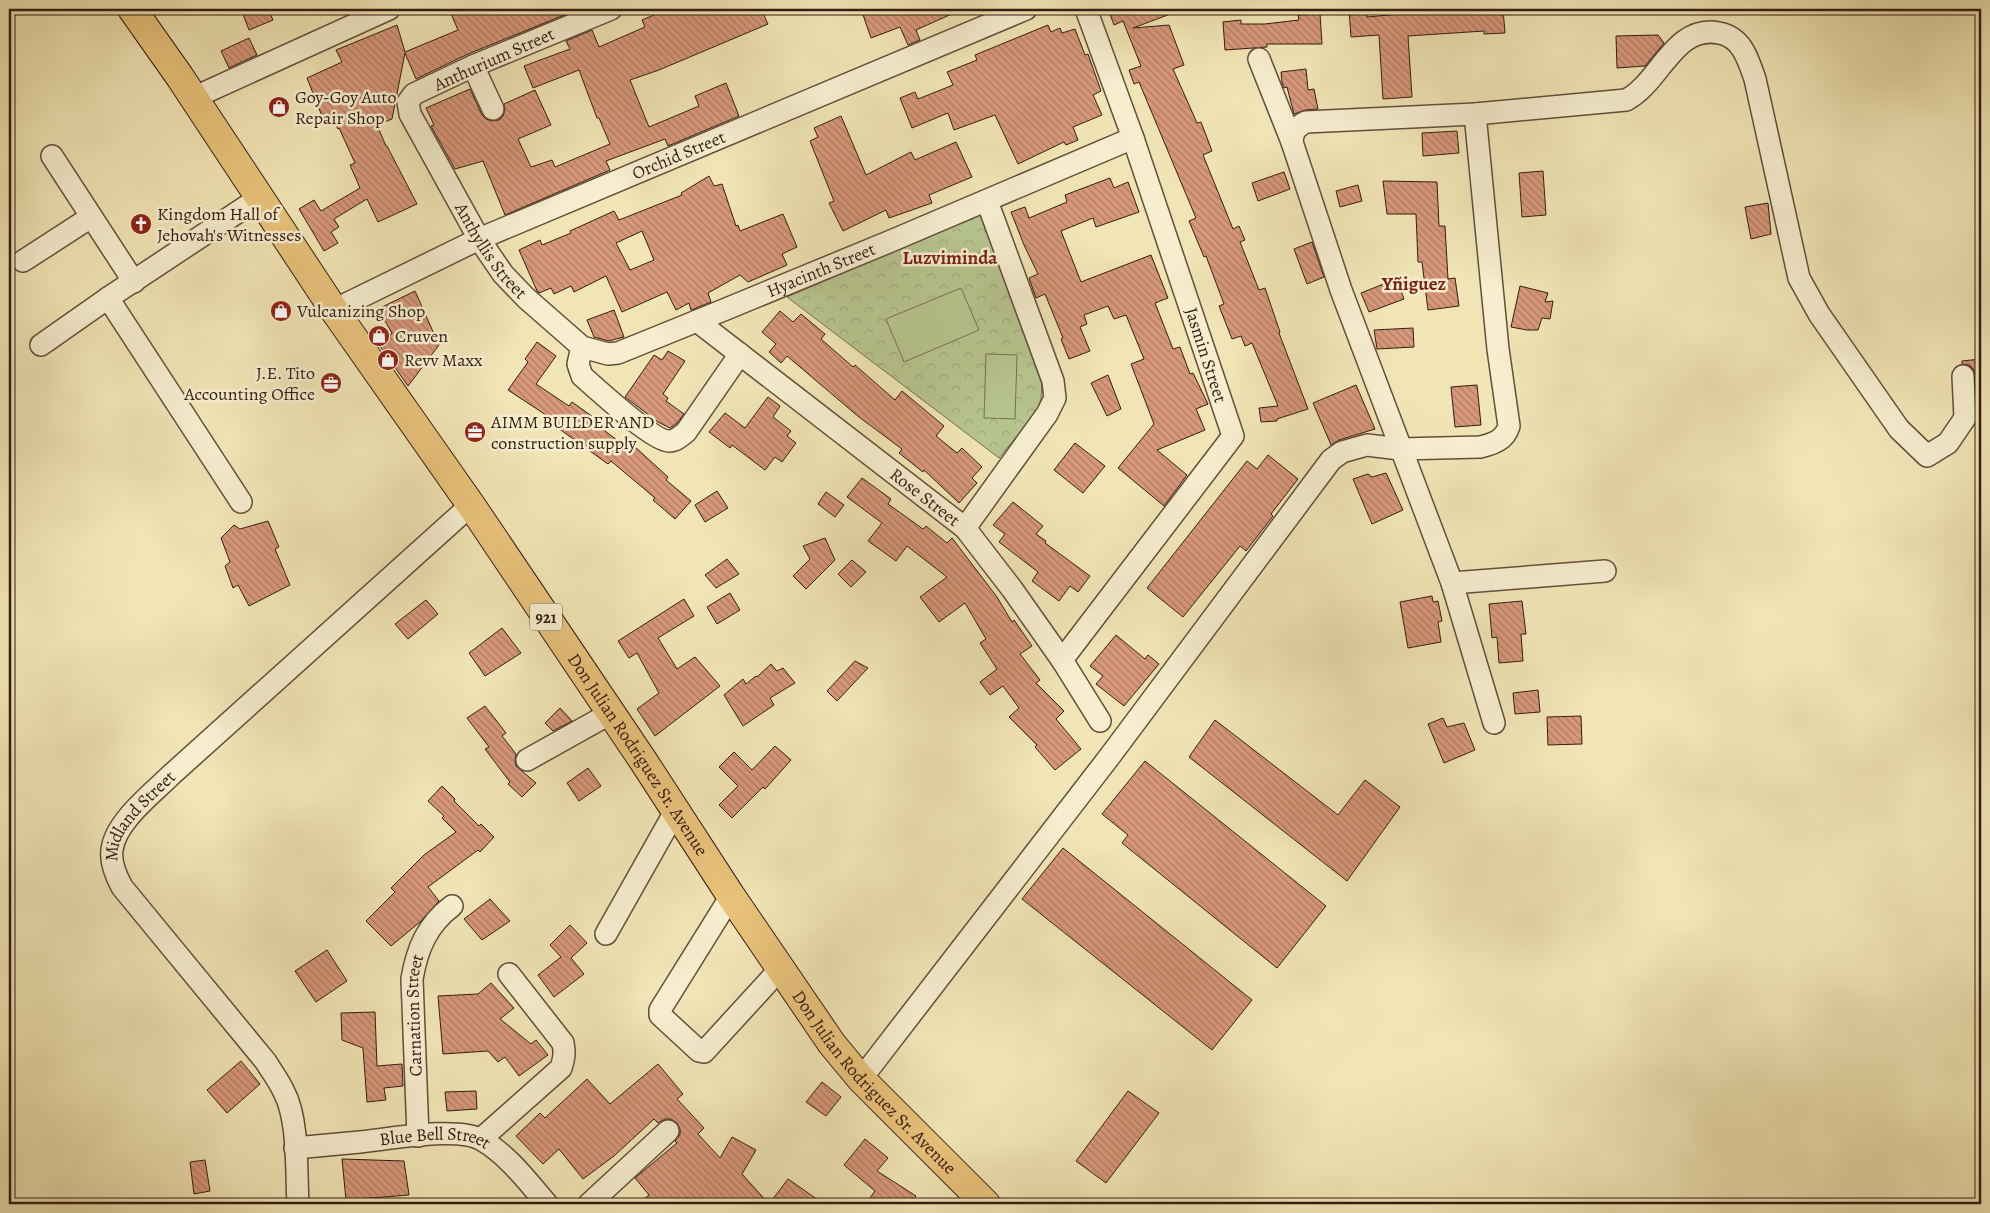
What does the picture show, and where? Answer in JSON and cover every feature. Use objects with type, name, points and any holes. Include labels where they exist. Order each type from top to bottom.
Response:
[{"type":"main road","name":"Don Julian Rodriguez Sr. Avenue","points":[[132,9],[334,310],[471,505],[676,810],[731,896],[832,1044],[861,1079],[986,1204]]},
{"type":"street","points":[[193,98],[389,9]]},
{"type":"street","name":"Anthurium Street","points":[[408,102],[414,94],[473,66],[611,9]]},
{"type":"street","name":"Orchid Street","points":[[334,310],[479,239],[1026,9]]},
{"type":"street","name":"Jasmin Street","points":[[1062,660],[1233,436],[1134,138],[1086,9]]},
{"type":"street","points":[[1292,142],[1292,133],[1297,126],[1306,122],[1475,114],[1626,100],[1637,94],[1676,48],[1689,36],[1710,31],[1725,34],[1738,42],[1746,53],[1755,79],[1799,278],[1819,314],[1899,429],[1928,456],[1948,443],[1965,418],[1964,376]]},
{"type":"street","points":[[1259,59],[1292,142],[1341,290],[1452,583],[1494,723]]},
{"type":"street","points":[[473,66],[493,109]]},
{"type":"street","name":"Anthyllis Street","points":[[408,102],[410,114],[479,239],[514,287],[582,347],[599,353],[618,353]]},
{"type":"street","points":[[861,1079],[1110,756],[1331,460],[1342,452],[1367,445],[1400,449],[1480,447],[1500,440],[1506,434],[1509,426],[1498,350],[1475,114]]},
{"type":"street","name":"Hyacinth Street","points":[[618,353],[987,201],[1134,138]]},
{"type":"street","points":[[52,156],[134,282]]},
{"type":"street","points":[[41,346],[108,298],[259,198]]},
{"type":"street","points":[[965,528],[1047,414],[1055,398],[1053,381],[987,201]]},
{"type":"street","points":[[23,261],[90,217]]},
{"type":"street","points":[[108,298],[241,502]]},
{"type":"street","name":"Rose Street","points":[[697,321],[965,528],[1012,589],[1062,660],[1100,721]]},
{"type":"street","points":[[582,347],[578,364],[582,376],[654,436],[670,441],[686,432],[740,354]]},
{"type":"street","name":"Midland Street","points":[[298,1204],[296,1148],[291,1110],[280,1085],[266,1062],[122,887],[115,875],[112,850],[118,832],[131,814],[171,775],[471,505]]},
{"type":"street","points":[[1452,583],[1605,571]]},
{"type":"street","points":[[527,760],[611,713]]},
{"type":"street","points":[[606,934],[676,810]]},
{"type":"street","points":[[731,896],[660,1010],[660,1016],[699,1051],[704,1052],[780,969]]},
{"type":"street","name":"Carnation Street","points":[[418,1136],[412,979],[415,958],[431,926],[452,906]]},
{"type":"street","points":[[481,1139],[560,1068],[564,1061],[563,1043],[509,974]]},
{"type":"street","points":[[589,1204],[668,1131]]},
{"type":"street","name":"Blue Bell Street","points":[[296,1148],[418,1136],[469,1135],[481,1139],[512,1164],[548,1204]]},
{"type":"green space","points":[[980,214],[1042,383],[1041,400],[1035,414],[999,458],[787,297]]},
{"type":"green space","points":[[961,288],[979,330],[904,362],[886,319]]},
{"type":"green space","points":[[986,354],[1017,355],[1015,419],[984,418]]},
{"type":"building","points":[[241,9],[268,9],[273,20],[249,30]]},
{"type":"building","points":[[449,9],[579,9],[468,54],[416,79],[405,53],[392,119],[377,125],[417,204],[378,222],[367,199],[334,219],[339,227],[331,232],[338,243],[324,251],[299,209],[314,200],[321,211],[360,188],[350,165],[355,163],[339,128],[330,114],[322,116],[307,78],[342,62],[336,50],[397,25],[405,52],[458,30]]},
{"type":"building","points":[[668,9],[761,9],[768,24],[659,70],[630,80],[649,127],[699,106],[695,96],[726,83],[739,116],[668,146],[665,139],[606,161],[610,170],[505,215],[483,161],[455,169],[431,126],[434,125],[426,108],[470,89],[482,115],[492,121],[499,120],[503,116],[504,104],[535,90],[551,125],[518,139],[531,167],[552,160],[555,167],[610,144],[599,118],[597,118],[579,70],[533,88],[524,66],[570,49],[566,41],[592,30],[599,47],[645,27],[642,20]]},
{"type":"building","points":[[861,9],[963,9],[916,30],[920,40],[908,45],[900,27],[871,38]]},
{"type":"building","points":[[1108,9],[1181,10],[1133,28],[1169,25],[1184,65],[1173,69],[1197,123],[1201,122],[1212,151],[1203,155],[1233,229],[1239,226],[1245,240],[1240,242],[1259,290],[1265,288],[1279,333],[1308,409],[1277,419],[1277,421],[1261,422],[1259,408],[1278,406],[1252,343],[1245,346],[1241,336],[1232,339],[1219,306],[1224,304],[1206,256],[1204,257],[1189,221],[1196,218],[1139,82],[1134,84],[1129,70],[1141,66],[1123,21],[1114,25]]},
{"type":"building","points":[[1367,9],[1367,17],[1400,14],[1400,9],[1418,9],[1418,12],[1454,9],[1503,9],[1505,33],[1484,34],[1484,31],[1408,36],[1412,97],[1383,99],[1379,35],[1351,37],[1349,10]]},
{"type":"building","points":[[1320,14],[1322,44],[1267,44],[1267,47],[1225,50],[1223,22],[1241,20],[1241,24],[1265,24],[1299,20],[1298,15]]},
{"type":"building","points":[[1048,25],[1051,32],[1060,28],[1062,33],[1075,29],[1085,55],[1088,54],[1101,91],[1093,95],[1102,115],[1073,127],[1078,140],[1066,145],[1064,142],[1018,164],[995,115],[954,130],[948,113],[912,128],[900,98],[915,92],[918,99],[953,85],[947,72],[977,60],[975,55]]},
{"type":"building","points":[[1658,35],[1664,43],[1645,66],[1617,68],[1616,36]]},
{"type":"building","points":[[249,38],[257,55],[229,68],[221,51]]},
{"type":"building","points":[[1306,69],[1308,90],[1314,89],[1318,109],[1305,110],[1294,114],[1287,87],[1284,88],[1282,83],[1281,72]]},
{"type":"building","points":[[841,116],[866,175],[911,152],[915,160],[956,142],[972,177],[929,195],[932,203],[889,218],[886,210],[843,231],[829,203],[834,201],[810,141],[818,137],[814,128]]},
{"type":"building","points":[[1457,131],[1459,153],[1423,156],[1422,133]]},
{"type":"building","points":[[1543,171],[1546,215],[1522,217],[1519,173]]},
{"type":"building","points":[[1284,172],[1290,189],[1258,201],[1252,183]]},
{"type":"building","points":[[709,176],[714,186],[722,184],[736,226],[738,225],[740,231],[783,214],[797,247],[782,254],[787,265],[748,282],[740,275],[708,293],[711,302],[691,310],[689,303],[676,310],[667,292],[622,312],[606,276],[574,292],[571,286],[554,294],[551,288],[539,293],[537,291],[519,250],[540,240],[542,245],[571,233],[570,231],[614,211],[619,220],[682,195],[681,193]],"holes":[[[642,231],[654,260],[630,270],[616,243]]]},
{"type":"building","points":[[1110,178],[1114,188],[1128,182],[1139,212],[1096,227],[1093,218],[1061,231],[1081,282],[1151,255],[1168,298],[1155,303],[1173,349],[1180,347],[1190,374],[1193,373],[1208,404],[1196,409],[1205,430],[1157,450],[1187,475],[1164,506],[1118,468],[1154,424],[1131,364],[1144,359],[1126,315],[1114,319],[1108,306],[1084,315],[1087,324],[1080,327],[1090,351],[1069,359],[1061,339],[1063,338],[1045,294],[1036,298],[1029,278],[1038,274],[1011,212],[1025,207],[1029,218],[1067,202],[1065,195]]},
{"type":"building","points":[[1383,181],[1437,182],[1439,226],[1445,226],[1448,279],[1455,278],[1459,306],[1428,310],[1422,262],[1418,262],[1416,214],[1387,214]]},
{"type":"building","points":[[1358,185],[1362,201],[1340,207],[1336,191]]},
{"type":"building","points":[[1768,203],[1771,234],[1751,239],[1745,207]]},
{"type":"building","points":[[1312,242],[1324,277],[1307,284],[1294,249]]},
{"type":"building","points":[[1391,281],[1397,281],[1404,299],[1369,312],[1361,293]]},
{"type":"building","points":[[1520,286],[1548,293],[1545,302],[1553,301],[1550,319],[1542,318],[1538,330],[1511,327]]},
{"type":"building","points":[[415,291],[439,345],[408,386],[380,346],[392,333],[378,309]]},
{"type":"building","points":[[614,310],[624,337],[609,341],[594,337],[587,320]]},
{"type":"building","points":[[780,311],[793,322],[801,314],[825,334],[821,339],[853,367],[855,365],[895,400],[902,391],[944,426],[936,436],[957,453],[962,448],[982,467],[972,478],[977,483],[959,503],[924,470],[923,472],[899,453],[902,449],[859,417],[787,356],[781,363],[769,352],[776,344],[762,332]]},
{"type":"building","points":[[1413,328],[1414,347],[1377,349],[1374,330]]},
{"type":"building","points":[[537,342],[556,356],[536,384],[569,406],[572,402],[593,417],[591,420],[627,448],[634,446],[668,477],[666,480],[691,501],[675,519],[653,500],[655,498],[611,461],[608,464],[544,418],[546,415],[508,390],[528,362],[525,359]]},
{"type":"building","points":[[668,351],[685,361],[663,394],[668,398],[666,401],[684,414],[670,428],[658,422],[625,397],[654,355],[662,360]]},
{"type":"building","points":[[1981,359],[1981,403],[1977,404],[1974,370],[1969,365],[1962,364],[1962,361]]},
{"type":"building","points":[[1108,375],[1121,409],[1107,416],[1091,383]]},
{"type":"building","points":[[1356,385],[1375,429],[1339,440],[1331,445],[1313,403]]},
{"type":"building","points":[[1477,385],[1481,425],[1455,427],[1451,387]]},
{"type":"building","points":[[768,397],[780,406],[773,417],[791,431],[787,436],[796,443],[782,462],[775,457],[765,470],[732,445],[730,448],[709,432],[725,413],[745,428]]},
{"type":"building","points":[[1075,443],[1105,466],[1083,493],[1054,470]]},
{"type":"building","points":[[1268,455],[1298,479],[1246,551],[1240,546],[1183,617],[1147,588],[1247,461],[1257,469]]},
{"type":"building","points":[[1386,473],[1403,510],[1372,524],[1353,479],[1368,474],[1372,477]]},
{"type":"building","points":[[862,478],[891,499],[888,504],[923,529],[926,526],[947,543],[952,538],[997,597],[1012,622],[1014,620],[1032,646],[1020,654],[1040,680],[1036,683],[1064,711],[1056,719],[1081,749],[1055,770],[1035,747],[1037,745],[1009,717],[1019,708],[1003,686],[990,695],[980,682],[997,669],[980,643],[986,639],[965,603],[939,622],[920,597],[947,577],[907,546],[896,561],[868,541],[882,523],[847,497]]},
{"type":"building","points":[[717,491],[728,508],[705,522],[695,505]]},
{"type":"building","points":[[826,492],[844,505],[835,517],[818,504]]},
{"type":"building","points":[[1013,502],[1043,526],[1036,534],[1046,541],[1045,543],[1090,576],[1078,592],[1070,586],[1059,601],[1032,581],[1038,572],[999,542],[1005,534],[993,525]]},
{"type":"building","points":[[268,521],[279,547],[275,549],[290,585],[249,606],[238,585],[233,588],[225,566],[230,562],[221,538],[234,525],[240,529]]},
{"type":"building","points":[[825,538],[835,560],[806,589],[793,576],[810,559],[803,546]]},
{"type":"building","points":[[727,559],[739,574],[716,588],[705,575]]},
{"type":"building","points":[[852,560],[866,572],[851,587],[838,574]]},
{"type":"building","points":[[730,593],[740,610],[717,624],[707,607]]},
{"type":"building","points":[[1432,596],[1433,602],[1438,601],[1442,621],[1438,622],[1441,642],[1408,648],[1400,602]]},
{"type":"building","points":[[684,599],[694,616],[658,638],[677,669],[695,657],[720,686],[655,736],[637,709],[659,693],[637,653],[629,658],[618,641]]},
{"type":"building","points":[[426,600],[438,614],[408,639],[395,624]]},
{"type":"building","points":[[1522,601],[1526,634],[1521,634],[1523,661],[1499,663],[1497,637],[1492,638],[1489,604]]},
{"type":"building","points":[[502,628],[521,653],[485,676],[469,653]]},
{"type":"building","points":[[1116,635],[1145,659],[1148,655],[1159,664],[1124,706],[1096,684],[1103,676],[1090,666]]},
{"type":"building","points":[[855,661],[868,668],[837,701],[827,691]]},
{"type":"building","points":[[771,664],[777,671],[783,668],[795,683],[770,698],[774,705],[743,726],[724,695],[743,679],[746,684],[757,677]]},
{"type":"building","points":[[1538,690],[1540,712],[1515,714],[1513,693]]},
{"type":"building","points":[[485,706],[506,733],[502,736],[516,754],[516,766],[536,783],[522,797],[508,784],[510,782],[485,749],[489,747],[467,718]]},
{"type":"building","points":[[560,708],[572,721],[553,731],[545,723]]},
{"type":"building","points":[[1581,716],[1582,744],[1548,745],[1547,717]]},
{"type":"building","points":[[1443,718],[1447,727],[1464,723],[1475,750],[1444,763],[1428,724]]},
{"type":"building","points":[[1215,720],[1338,815],[1365,780],[1400,807],[1347,881],[1189,757]]},
{"type":"building","points":[[775,746],[791,760],[765,789],[763,787],[732,818],[719,805],[738,786],[719,767],[734,752],[752,770]]},
{"type":"building","points":[[1145,761],[1326,906],[1277,968],[1122,843],[1128,835],[1102,814]]},
{"type":"building","points":[[588,768],[601,786],[579,801],[567,783]]},
{"type":"building","points":[[442,786],[479,826],[481,824],[494,837],[480,852],[478,850],[428,887],[439,901],[420,922],[391,946],[366,921],[395,892],[391,888],[424,855],[456,832],[442,818],[444,816],[428,801]]},
{"type":"building","points":[[1063,848],[1252,1000],[1212,1050],[1022,899]]},
{"type":"building","points":[[490,899],[510,921],[482,940],[464,919]]},
{"type":"building","points":[[570,925],[587,943],[571,958],[584,974],[554,997],[538,975],[561,957],[550,945]]},
{"type":"building","points":[[327,950],[347,981],[316,1002],[295,971]]},
{"type":"building","points":[[491,983],[514,1008],[500,1019],[531,1044],[536,1040],[548,1055],[519,1076],[505,1057],[498,1062],[488,1051],[443,1054],[438,996],[478,994]]},
{"type":"building","points":[[375,1012],[377,1066],[402,1064],[403,1086],[384,1088],[386,1100],[367,1102],[363,1048],[342,1040],[341,1013]]},
{"type":"building","points":[[241,1061],[260,1084],[227,1113],[207,1090]]},
{"type":"building","points":[[658,1064],[683,1094],[677,1099],[704,1128],[698,1134],[720,1158],[732,1137],[756,1150],[742,1174],[769,1204],[638,1204],[649,1195],[635,1178],[677,1143],[675,1141],[680,1135],[680,1129],[677,1123],[671,1119],[665,1119],[658,1123],[654,1119],[614,1156],[583,1179],[559,1149],[543,1164],[516,1136],[540,1113],[545,1118],[587,1079],[610,1104]]},
{"type":"building","points":[[822,1082],[841,1097],[826,1116],[806,1102]]},
{"type":"building","points":[[476,1091],[477,1109],[447,1111],[445,1092]]},
{"type":"building","points":[[1128,1091],[1159,1113],[1106,1183],[1076,1161]]},
{"type":"building","points":[[865,1139],[888,1158],[877,1171],[916,1196],[911,1204],[878,1204],[869,1199],[875,1191],[844,1165]]},
{"type":"building","points":[[342,1159],[404,1161],[409,1195],[346,1200]]},
{"type":"building","points":[[205,1160],[210,1191],[194,1194],[190,1162]]},
{"type":"building","points":[[788,1179],[824,1204],[769,1204]]},
{"type":"place","name":"Goy-Goy Auto Repair Shop","points":[[279,107]]},
{"type":"place","name":"Kingdom Hall of Jehovah's Witnesses","points":[[141,224]]},
{"type":"place","name":"Vulcanizing Shop","points":[[281,311]]},
{"type":"place","name":"Cruven","points":[[379,336]]},
{"type":"place","name":"Revv Maxx","points":[[388,360]]},
{"type":"place","name":"J.E. Tito Accounting Office","points":[[331,383]]},
{"type":"place","name":"AIMM BUILDER AND construction supply","points":[[475,432]]},
{"type":"district","name":"Luzviminda","points":[[950,257]]},
{"type":"district","name":"Yñiguez","points":[[1414,283]]}]
